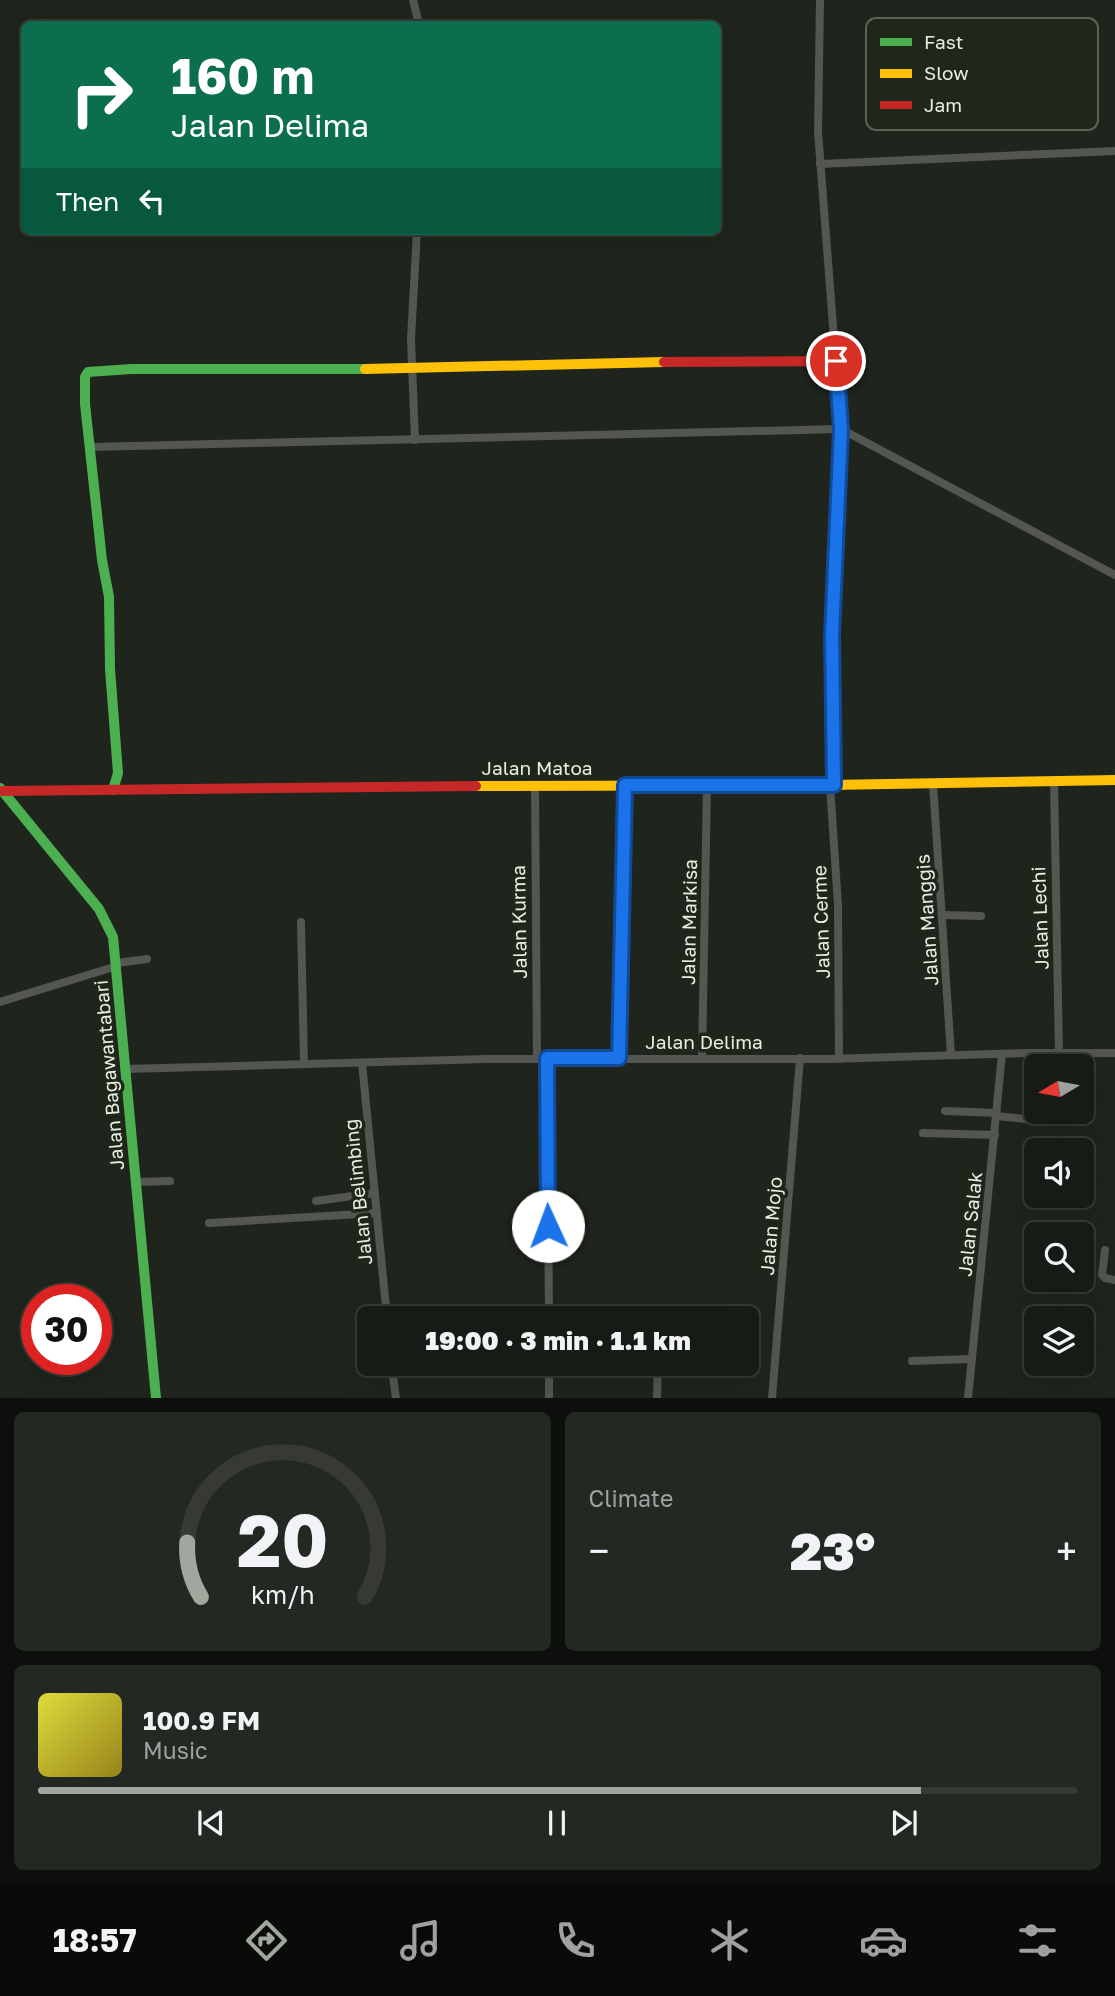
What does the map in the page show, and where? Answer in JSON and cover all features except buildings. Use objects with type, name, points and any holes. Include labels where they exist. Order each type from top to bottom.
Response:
[{"type":"street","points":[[413,0],[418,21]]},
{"type":"street","name":"Jalan Cerme","points":[[820,0],[820,164],[841,429],[832,635],[832,785],[838,905],[839,1059]]},
{"type":"street","points":[[820,164],[1115,151]]},
{"type":"street","points":[[415,440],[411,368],[417,235]]},
{"type":"street","points":[[113,790],[118,774],[110,669],[109,597],[102,559],[85,391],[85,375],[89,372],[131,369],[411,368],[698,361],[836,361]]},
{"type":"street","points":[[90,447],[841,429],[1115,575]]},
{"type":"street","name":"Jalan Matoa","points":[[1,789],[832,785],[1115,780]]},
{"type":"street","name":"Jalan Lechi","points":[[1054,781],[1059,1054]]},
{"type":"street","name":"Jalan Manggis","points":[[933,784],[951,1055]]},
{"type":"street","name":"Jalan Kurma","points":[[535,785],[549,1306]]},
{"type":"street","points":[[619,1058],[625,785]]},
{"type":"street","name":"Jalan Markisa","points":[[702,1059],[706,786]]},
{"type":"street","name":"Jalan Bagawantabari","points":[[1,789],[99,909],[113,937],[156,1398]]},
{"type":"street","points":[[943,915],[981,916]]},
{"type":"street","points":[[301,922],[304,1064]]},
{"type":"street","points":[[0,1002],[117,965],[147,959]]},
{"type":"street","name":"Jalan Salak","points":[[968,1398],[1002,1054]]},
{"type":"street","name":"Jalan Delima","points":[[125,1069],[542,1058],[839,1059],[1024,1054]]},
{"type":"street","name":"Jalan Delima","points":[[1094,1054],[1115,1054]]},
{"type":"street","name":"Jalan Mojo","points":[[772,1398],[800,1058]]},
{"type":"street","name":"Jalan Belimbing","points":[[362,1063],[386,1306]]},
{"type":"street","points":[[945,1111],[1024,1118]]},
{"type":"street","points":[[923,1133],[995,1135]]},
{"type":"street","points":[[136,1182],[170,1181]]},
{"type":"street","points":[[316,1201],[375,1193]]},
{"type":"street","points":[[209,1223],[377,1213]]},
{"type":"street","points":[[1105,1250],[1102,1275],[1105,1279],[1115,1280]]},
{"type":"street","points":[[912,1361],[972,1360]]},
{"type":"street","points":[[393,1376],[396,1398]]},
{"type":"street","points":[[549,1376],[549,1398]]},
{"type":"street","points":[[657,1398],[658,1376]]},
{"type":"traffic: fast","points":[[113,790],[118,773],[110,669],[109,597],[102,560],[85,404],[85,377],[88,372],[131,369],[365,369]]},
{"type":"traffic: fast","points":[[0,788],[99,909],[113,937],[156,1398]]},
{"type":"traffic: slow","points":[[365,369],[664,362]]},
{"type":"traffic: slow","points":[[476,786],[830,785],[1115,780]]},
{"type":"traffic: jam","points":[[664,362],[836,361]]},
{"type":"traffic: jam","points":[[2,791],[476,786]]},
{"type":"route","points":[[548,1226],[547,1058],[619,1058],[625,785],[834,785],[832,635],[841,429],[836,361]]}]
